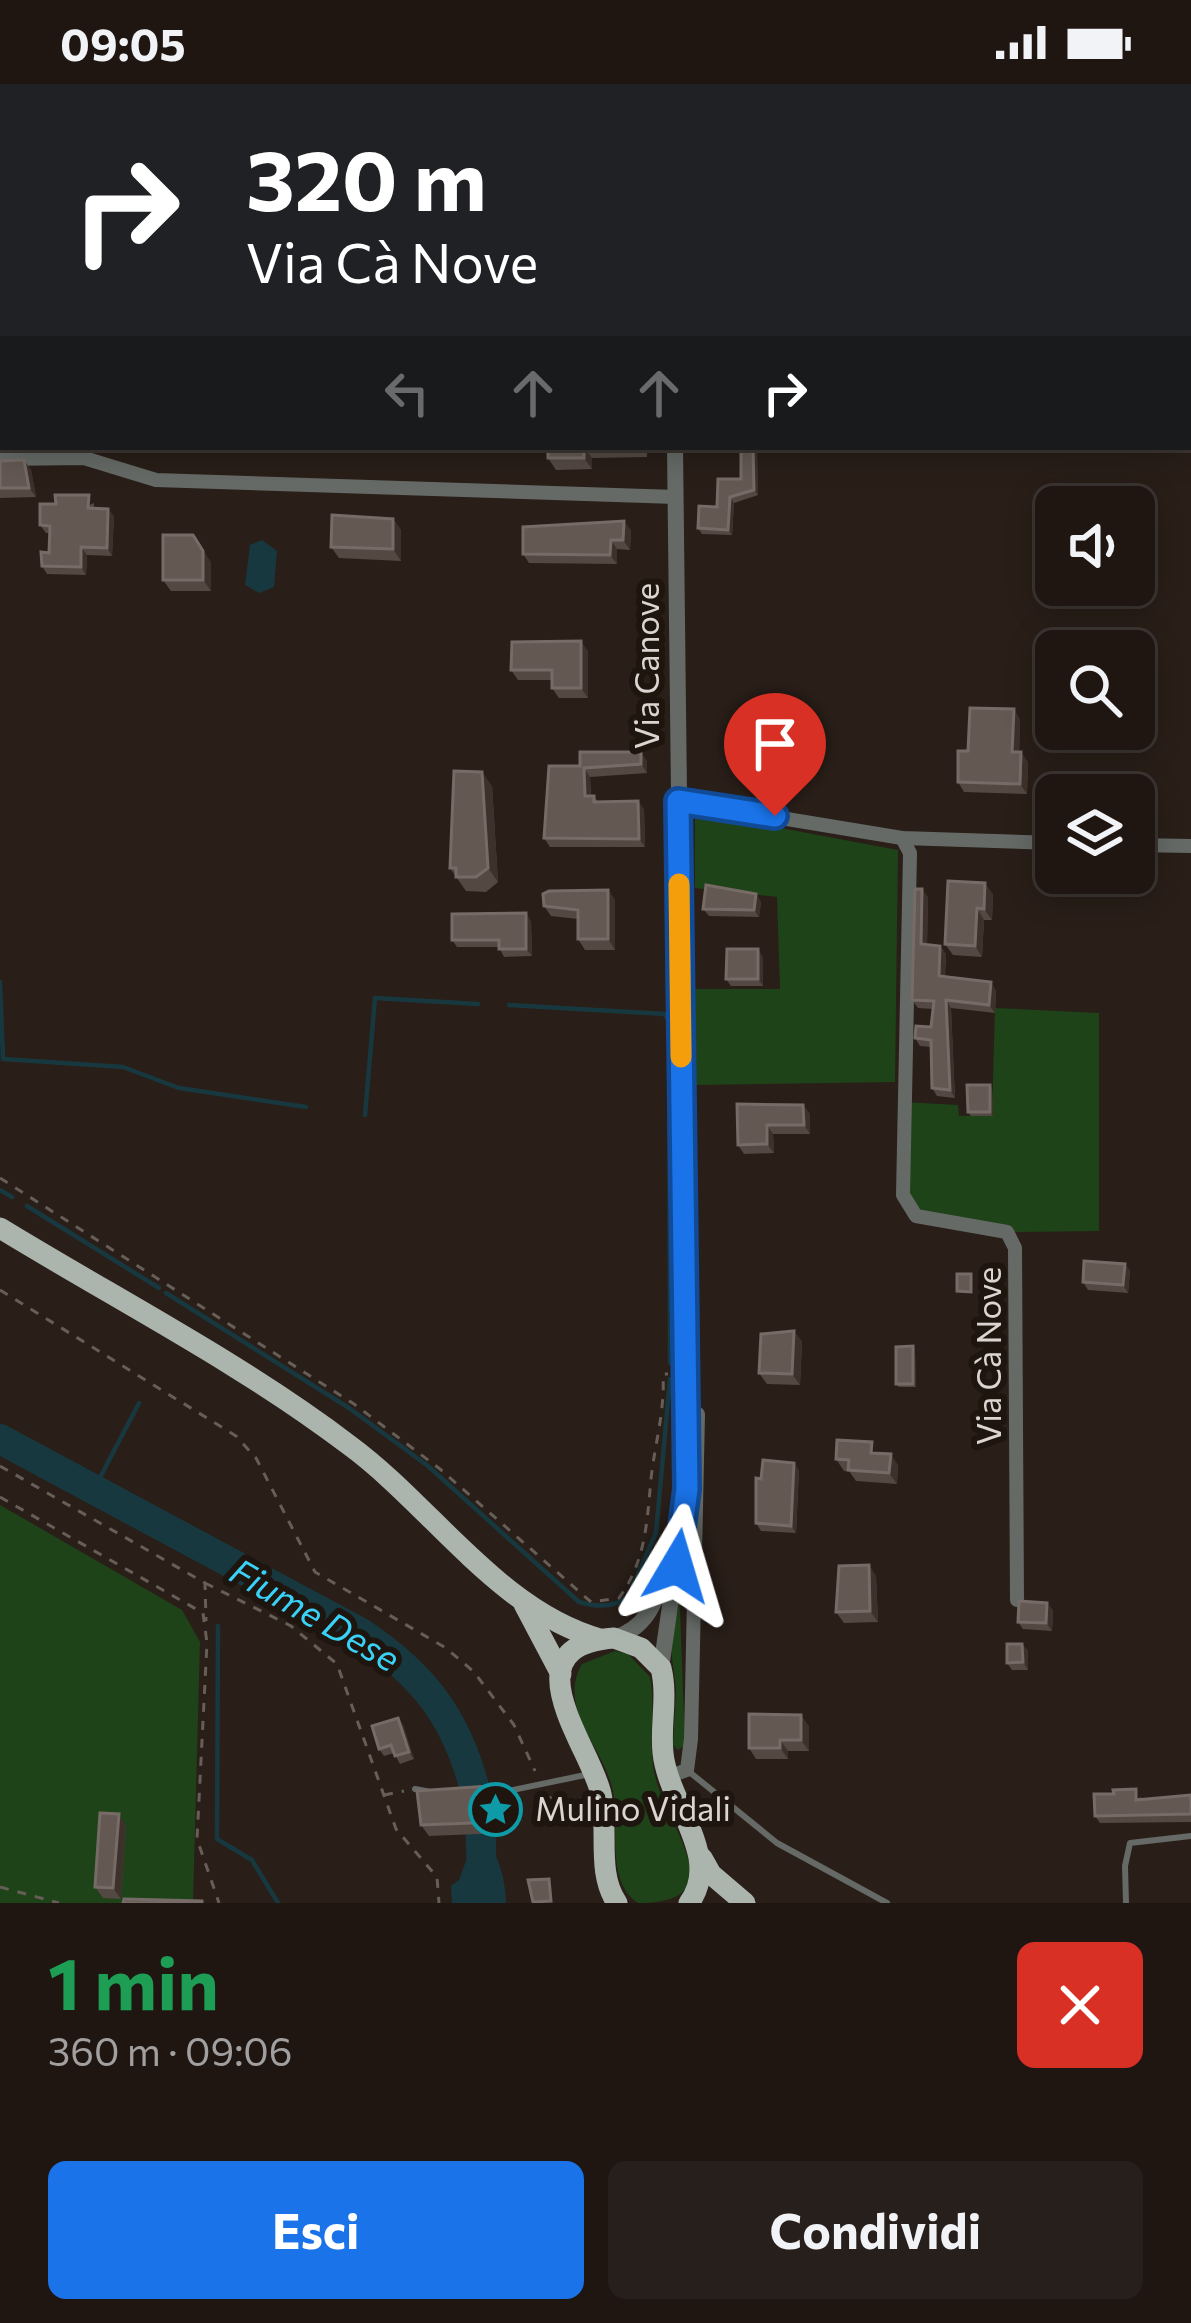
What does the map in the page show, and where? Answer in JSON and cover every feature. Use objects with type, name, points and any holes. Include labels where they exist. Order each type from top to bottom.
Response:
[{"type":"main road","points":[[0,1228],[336,1435],[520,1598],[607,1639],[641,1648],[661,1668],[677,1773],[702,1858],[711,1874],[745,1903]]},
{"type":"main road","points":[[520,1598],[561,1674],[561,1706],[594,1773],[607,1832],[605,1879],[617,1903]]},
{"type":"main road","points":[[561,1674],[576,1652],[607,1639]]},
{"type":"main road","points":[[689,1903],[700,1883],[702,1858]]},
{"type":"street","name":"Via Canove","points":[[661,1668],[687,1489],[675,450]]},
{"type":"street","points":[[0,459],[84,458],[156,480],[676,497]]},
{"type":"street","points":[[678,801],[902,838],[1035,842]]},
{"type":"street","name":"Via Cà Nove","points":[[902,838],[910,853],[903,1195],[916,1216],[1007,1232],[1016,1248],[1017,1600]]},
{"type":"street","points":[[1155,845],[1191,846]]},
{"type":"street","points":[[677,1773],[698,1538],[698,1414]]},
{"type":"street","name":"Via Canove","points":[[607,1639],[630,1633],[650,1614],[682,1532]]},
{"type":"lane","points":[[493,1793],[594,1773]]},
{"type":"lane","points":[[677,1773],[776,1843],[887,1903]]},
{"type":"lane","points":[[416,1789],[442,1794]]},
{"type":"lane","points":[[1126,1903],[1130,1843],[1191,1836]]},
{"type":"path","points":[[0,1178],[354,1404],[440,1469],[591,1602],[619,1598],[629,1583],[651,1520],[651,1477],[665,1408],[663,1374],[685,1373]]},
{"type":"path","points":[[0,1290],[236,1436],[256,1458],[315,1572],[446,1648],[474,1672],[532,1754],[539,1786],[547,1798],[587,1800],[590,1810]]},
{"type":"path","points":[[0,1466],[205,1583],[291,1626],[337,1664],[396,1829],[437,1877],[439,1903]]},
{"type":"path","points":[[0,1497],[196,1606],[206,1624]]},
{"type":"path","points":[[205,1583],[197,1839],[220,1903]]},
{"type":"path","points":[[382,1796],[416,1789]]},
{"type":"path","points":[[0,1887],[59,1903]]},
{"type":"green space","points":[[695,812],[898,850],[895,1082],[694,1085],[692,989],[780,989],[777,897],[695,888]]},
{"type":"green space","points":[[995,1008],[1099,1013],[1099,1231],[1007,1232],[907,1209],[903,1102],[958,1105],[959,1116],[992,1115]]},
{"type":"green space","points":[[0,1505],[182,1610],[200,1642],[193,1903],[0,1903]]},
{"type":"green space","points":[[692,1526],[680,1610],[685,1745],[678,1750],[673,1745],[676,1689],[671,1649]]},
{"type":"green space","points":[[615,1651],[628,1654],[650,1677],[654,1771],[688,1857],[690,1875],[685,1890],[668,1900],[638,1903],[627,1893],[617,1866],[612,1787],[578,1711],[576,1680],[582,1664]]},
{"type":"water","points":[[262,540],[277,551],[274,587],[259,593],[245,585],[250,545]]},
{"type":"water","points":[[483,1814],[506,1903],[452,1903],[451,1886],[459,1880]]},
{"type":"building","points":[[548,450],[584,450],[584,458],[548,458]]},
{"type":"building","points":[[741,450],[753,450],[754,490],[730,497],[728,530],[698,528],[699,506],[717,507],[718,479],[741,479]]},
{"type":"building","points":[[24,460],[29,488],[0,488],[0,461]]},
{"type":"building","points":[[55,495],[89,495],[88,508],[108,509],[107,548],[81,547],[81,567],[42,566],[41,552],[49,553],[50,526],[40,525],[40,504],[56,504]]},
{"type":"building","points":[[332,515],[393,519],[393,549],[331,547]]},
{"type":"building","points":[[624,521],[623,540],[611,540],[610,555],[523,554],[523,527]]},
{"type":"building","points":[[163,535],[193,535],[203,551],[203,580],[163,580]]},
{"type":"building","points":[[581,641],[581,688],[552,688],[552,670],[511,670],[512,642]]},
{"type":"building","points":[[970,708],[1014,709],[1012,752],[1021,752],[1020,784],[958,782],[958,751],[968,751]]},
{"type":"building","points":[[580,752],[641,752],[641,764],[584,768],[585,796],[594,796],[594,802],[638,801],[639,839],[544,838],[549,766],[580,766]]},
{"type":"building","points":[[454,771],[482,772],[488,868],[476,877],[456,877],[456,868],[450,868]]},
{"type":"building","points":[[948,881],[985,883],[984,909],[977,908],[975,946],[945,944]]},
{"type":"building","points":[[706,885],[756,894],[754,910],[703,909]]},
{"type":"building","points":[[915,889],[922,889],[921,944],[940,946],[939,976],[991,982],[989,1005],[946,1000],[950,1090],[932,1088],[931,1040],[915,1038],[916,1026],[931,1027],[934,1001],[912,1000]]},
{"type":"building","points":[[608,890],[608,939],[578,939],[578,910],[544,906],[543,894],[549,891]]},
{"type":"building","points":[[526,913],[526,949],[499,949],[499,940],[452,940],[452,914]]},
{"type":"building","points":[[727,949],[758,949],[758,979],[726,979]]},
{"type":"building","points":[[967,1085],[990,1085],[990,1112],[968,1112]]},
{"type":"building","points":[[737,1104],[803,1105],[804,1125],[767,1125],[767,1144],[738,1145]]},
{"type":"building","points":[[1084,1261],[1125,1264],[1123,1285],[1083,1282]]},
{"type":"building","points":[[957,1274],[971,1274],[971,1292],[957,1291]]},
{"type":"building","points":[[794,1331],[792,1374],[759,1373],[761,1334]]},
{"type":"building","points":[[913,1346],[913,1384],[896,1384],[896,1347]]},
{"type":"building","points":[[837,1440],[872,1442],[871,1453],[891,1454],[889,1473],[848,1470],[849,1460],[836,1459]]},
{"type":"building","points":[[763,1460],[794,1463],[791,1526],[756,1523],[756,1478],[761,1479]]},
{"type":"building","points":[[869,1565],[870,1611],[836,1612],[839,1566]]},
{"type":"building","points":[[1019,1601],[1047,1603],[1046,1623],[1018,1622]]},
{"type":"building","points":[[1007,1644],[1022,1644],[1023,1662],[1007,1663]]},
{"type":"building","points":[[749,1714],[801,1715],[801,1740],[780,1740],[780,1748],[749,1748]]},
{"type":"building","points":[[398,1718],[409,1752],[395,1756],[391,1745],[379,1749],[372,1726]]},
{"type":"building","points":[[503,1785],[506,1813],[494,1814],[495,1822],[421,1825],[417,1791]]},
{"type":"building","points":[[1136,1789],[1136,1800],[1191,1795],[1191,1814],[1095,1816],[1094,1794]]},
{"type":"building","points":[[100,1813],[119,1814],[113,1888],[95,1887]]},
{"type":"building","points":[[549,1879],[551,1901],[533,1902],[528,1880]]},
{"type":"building","points":[[124,1899],[202,1901],[202,1903],[123,1903]]},
{"type":"waterway","points":[[0,982],[3,1059],[123,1067],[179,1088],[306,1107]]},
{"type":"waterway","points":[[365,1115],[375,998],[478,1004]]},
{"type":"waterway","points":[[509,1005],[665,1014],[668,1020]]},
{"type":"waterway","points":[[669,1039],[670,1363]]},
{"type":"waterway","points":[[0,1190],[12,1197]]},
{"type":"waterway","points":[[27,1206],[159,1288]]},
{"type":"waterway","points":[[166,1293],[349,1408],[428,1466],[579,1602],[592,1605],[611,1605],[628,1597],[656,1533],[670,1379]]},
{"type":"waterway","points":[[94,1489],[139,1403]]},
{"type":"waterway","name":"Fiume Dese","points":[[0,1439],[361,1633],[402,1664],[434,1699],[467,1764],[480,1818],[484,1903]]},
{"type":"waterway","points":[[218,1626],[217,1839],[252,1860],[278,1903]]},
{"type":"slow traffic","points":[[679,884],[681,1057]]},
{"type":"place","name":"Mulino Vidali","points":[[496,1809]]},
{"type":"route","points":[[677,1566],[687,1489],[678,801],[775,816]]}]
